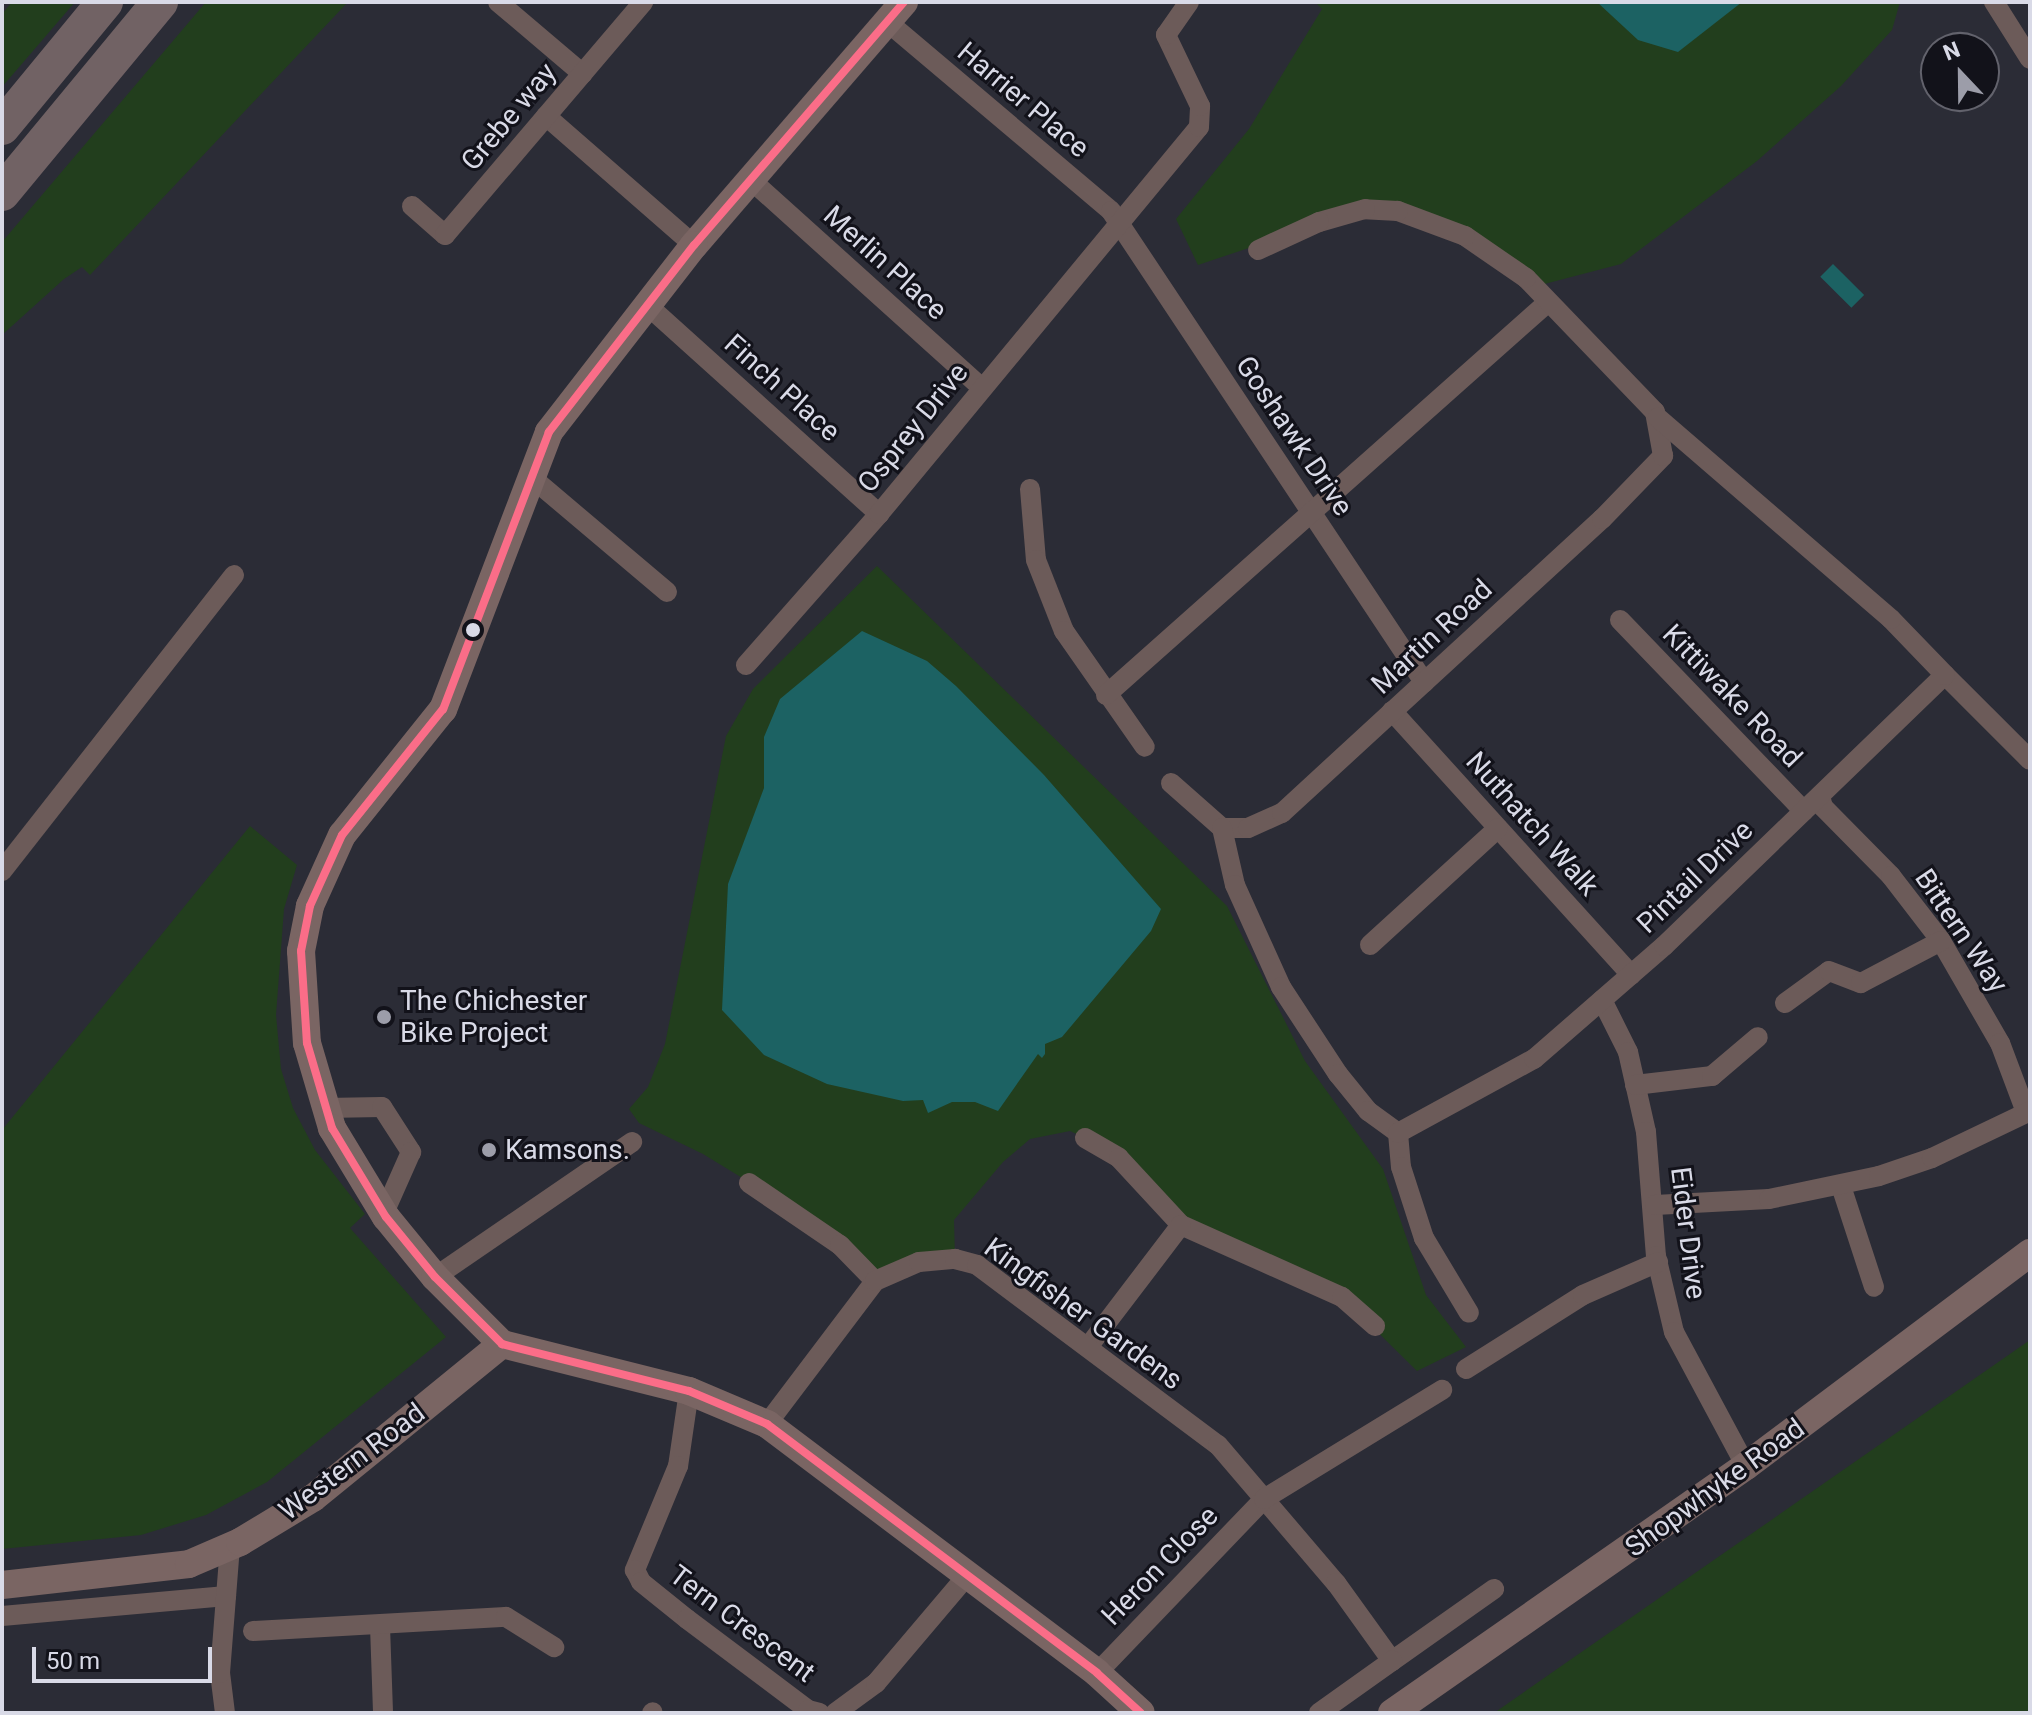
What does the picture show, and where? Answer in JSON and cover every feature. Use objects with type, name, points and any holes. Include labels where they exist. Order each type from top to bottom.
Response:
[{"type":"highway","points":[[2,127],[105,2]]},
{"type":"highway","points":[[2,193],[160,2]]},
{"type":"main road","points":[[897,13],[694,245],[549,432],[443,709],[342,835],[310,906],[301,951],[302,1001],[312,1073],[345,1153],[384,1213],[435,1277],[502,1344],[689,1391],[767,1424],[965,1578],[1097,1673],[1141,1713]]},
{"type":"main road","name":"Shopwhyke Road","points":[[1392,1713],[1746,1466],[2030,1253]]},
{"type":"main road","name":"Western Road","points":[[2,1585],[189,1564],[230,1547],[313,1498],[502,1344]]},
{"type":"street","name":"Grebe way","points":[[498,2],[583,74]]},
{"type":"street","name":"Grebe way","points":[[412,206],[445,235],[643,2]]},
{"type":"street","name":"Osprey Drive","points":[[746,665],[879,514],[1117,222],[1199,127],[1200,106],[1166,35],[1189,2]]},
{"type":"street","points":[[1994,2],[2030,59]]},
{"type":"street","name":"Harrier Place","points":[[897,13],[1111,211],[1117,222]]},
{"type":"street","points":[[546,116],[694,245]]},
{"type":"street","name":"Merlin Place","points":[[751,180],[982,388]]},
{"type":"street","points":[[1258,250],[1319,222],[1365,209],[1398,211],[1465,236],[1502,257],[1656,417],[1891,619],[2030,760]]},
{"type":"street","name":"Goshawk Drive","points":[[1117,222],[1424,682]]},
{"type":"street","name":"Finch Place","points":[[646,304],[879,514]]},
{"type":"street","points":[[1106,695],[1546,304]]},
{"type":"street","name":"Martin Road","points":[[1222,828],[1248,828],[1282,813],[1663,456],[1656,417]]},
{"type":"street","points":[[531,477],[667,592]]},
{"type":"street","points":[[1030,489],[1036,560],[1064,631],[1145,747]]},
{"type":"street","points":[[2,871],[234,575]]},
{"type":"street","name":"Kittiwake Road","points":[[1620,620],[1804,811]]},
{"type":"street","name":"Pintail Drive","points":[[1398,1133],[1523,1066],[1602,1000],[1945,675]]},
{"type":"street","name":"Nuthatch Walk","points":[[1392,711],[1631,975]]},
{"type":"street","points":[[1171,783],[1222,828],[1235,885],[1281,987],[1338,1074],[1368,1111],[1398,1133],[1401,1167],[1424,1238],[1469,1313]]},
{"type":"street","name":"Bittern Way","points":[[1655,1205],[1725,1204],[1841,1186],[1927,1161],[2028,1112],[2000,1043],[1941,941],[1891,876],[1823,807],[1820,796]]},
{"type":"street","points":[[1370,945],[1498,828]]},
{"type":"street","points":[[1785,1003],[1829,971],[1861,983],[1941,941]]},
{"type":"street","name":"Eider Drive","points":[[1602,1000],[1628,1052],[1655,1205],[1658,1262],[1677,1342],[1714,1399],[1746,1466]]},
{"type":"street","points":[[1635,1085],[1712,1076],[1758,1037]]},
{"type":"street","points":[[325,1108],[382,1107],[411,1152],[384,1213]]},
{"type":"street","points":[[1085,1138],[1119,1158],[1181,1225],[1342,1297],[1375,1326]]},
{"type":"street","points":[[435,1277],[632,1142]]},
{"type":"street","points":[[749,1183],[840,1245],[875,1281]]},
{"type":"street","points":[[1841,1186],[1874,1287]]},
{"type":"street","points":[[1088,1347],[1181,1225]]},
{"type":"street","name":"Kingfisher Gardens","points":[[767,1424],[875,1281],[919,1262],[955,1259],[977,1265],[1218,1445],[1264,1499]]},
{"type":"street","points":[[1466,1369],[1583,1295],[1658,1262]]},
{"type":"street","name":"Heron Close","points":[[1097,1673],[1264,1499],[1442,1390]]},
{"type":"street","name":"Tern Crescent","points":[[689,1391],[678,1466],[635,1570],[641,1582],[707,1634],[808,1710],[820,1713]]},
{"type":"street","points":[[1264,1499],[1336,1583],[1392,1661]]},
{"type":"street","points":[[225,1713],[220,1673],[230,1547]]},
{"type":"street","name":"Tern Crescent","points":[[835,1713],[876,1683],[965,1578]]},
{"type":"street","points":[[1319,1713],[1494,1589]]},
{"type":"street","points":[[2,1616],[226,1596]]},
{"type":"street","points":[[253,1631],[506,1617],[554,1647]]},
{"type":"street","points":[[380,1626],[383,1713]]},
{"type":"shaded area","points":[[12,2],[75,2],[2,87],[2,14]]},
{"type":"shaded area","points":[[206,2],[348,2],[90,275],[82,267],[64,279],[2,335],[2,242]]},
{"type":"shaded area","points":[[1315,2],[1900,2],[1892,30],[1841,86],[1757,161],[1621,264],[1533,287],[1502,257],[1365,209],[1198,265],[1176,219],[1249,129],[1322,9]]},
{"type":"shaded area","points":[[1597,2],[1742,2],[1678,52],[1638,40]]},
{"type":"shaded area","points":[[1833,264],[1864,295],[1851,308],[1820,277]]},
{"type":"shaded area","points":[[877,566],[1227,906],[1305,1061],[1383,1169],[1426,1295],[1466,1347],[1417,1371],[1342,1297],[1181,1225],[1085,1138],[1070,1131],[1030,1139],[1003,1162],[954,1220],[955,1259],[875,1281],[788,1206],[703,1154],[639,1123],[629,1109],[648,1087],[665,1044],[726,736],[753,689]]},
{"type":"shaded area","points":[[862,631],[927,661],[956,686],[1044,775],[1161,909],[1151,931],[1062,1037],[1045,1044],[1045,1054],[1042,1058],[1038,1054],[998,1111],[975,1102],[952,1102],[928,1113],[923,1100],[903,1101],[827,1084],[764,1055],[722,1010],[728,884],[764,788],[764,737],[780,699]]},
{"type":"shaded area","points":[[250,826],[297,865],[284,909],[276,1015],[281,1069],[293,1108],[315,1150],[365,1214],[350,1228],[446,1337],[267,1482],[206,1515],[141,1535],[2,1549],[2,1130]]},
{"type":"shaded area","points":[[2030,1340],[2030,1713],[1494,1713]]},
{"type":"transit line","points":[[904,2],[694,245],[549,432],[443,709],[342,835],[310,906],[301,951],[307,1043],[332,1128],[386,1217],[435,1277],[502,1344],[689,1391],[767,1424],[1097,1673],[1141,1713]]},
{"type":"place","name":"The Chichester Bike Project","points":[[384,1017]]},
{"type":"place","name":"Kamsons.","points":[[489,1150]]}]
